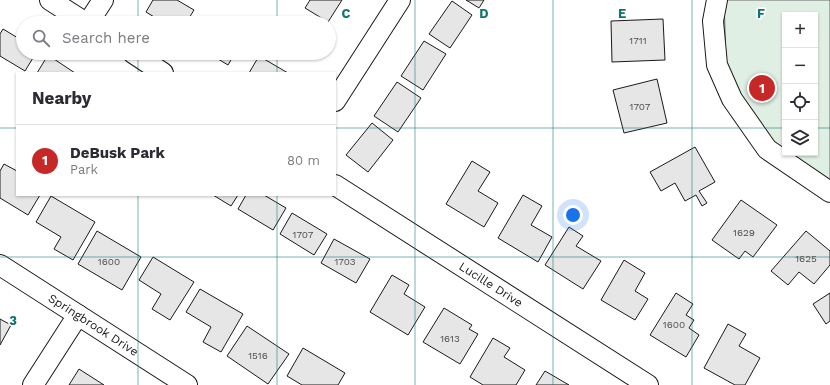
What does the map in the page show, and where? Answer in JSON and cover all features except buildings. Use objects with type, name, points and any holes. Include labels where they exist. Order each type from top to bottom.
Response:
[{"type":"street","points":[[50,0],[76,16]]},
{"type":"street","points":[[92,16],[103,0]]},
{"type":"street","points":[[336,100],[400,0]]},
{"type":"street","points":[[717,0],[713,21],[717,66],[732,99],[767,148],[830,192]]},
{"type":"street","points":[[143,60],[161,72]]},
{"type":"street","name":"Lucille Drive","points":[[336,185],[648,385]]},
{"type":"street","name":"Springbrook Drive","points":[[0,265],[187,385]]},
{"type":"street","points":[[33,385],[78,315]]},
{"type":"green space","points":[[724,0],[830,0],[830,181],[793,156],[818,156],[818,12],[782,12],[782,148],[776,144],[750,115],[726,62]]},
{"type":"place","name":"DeBusk Park","points":[[762,88]]}]
